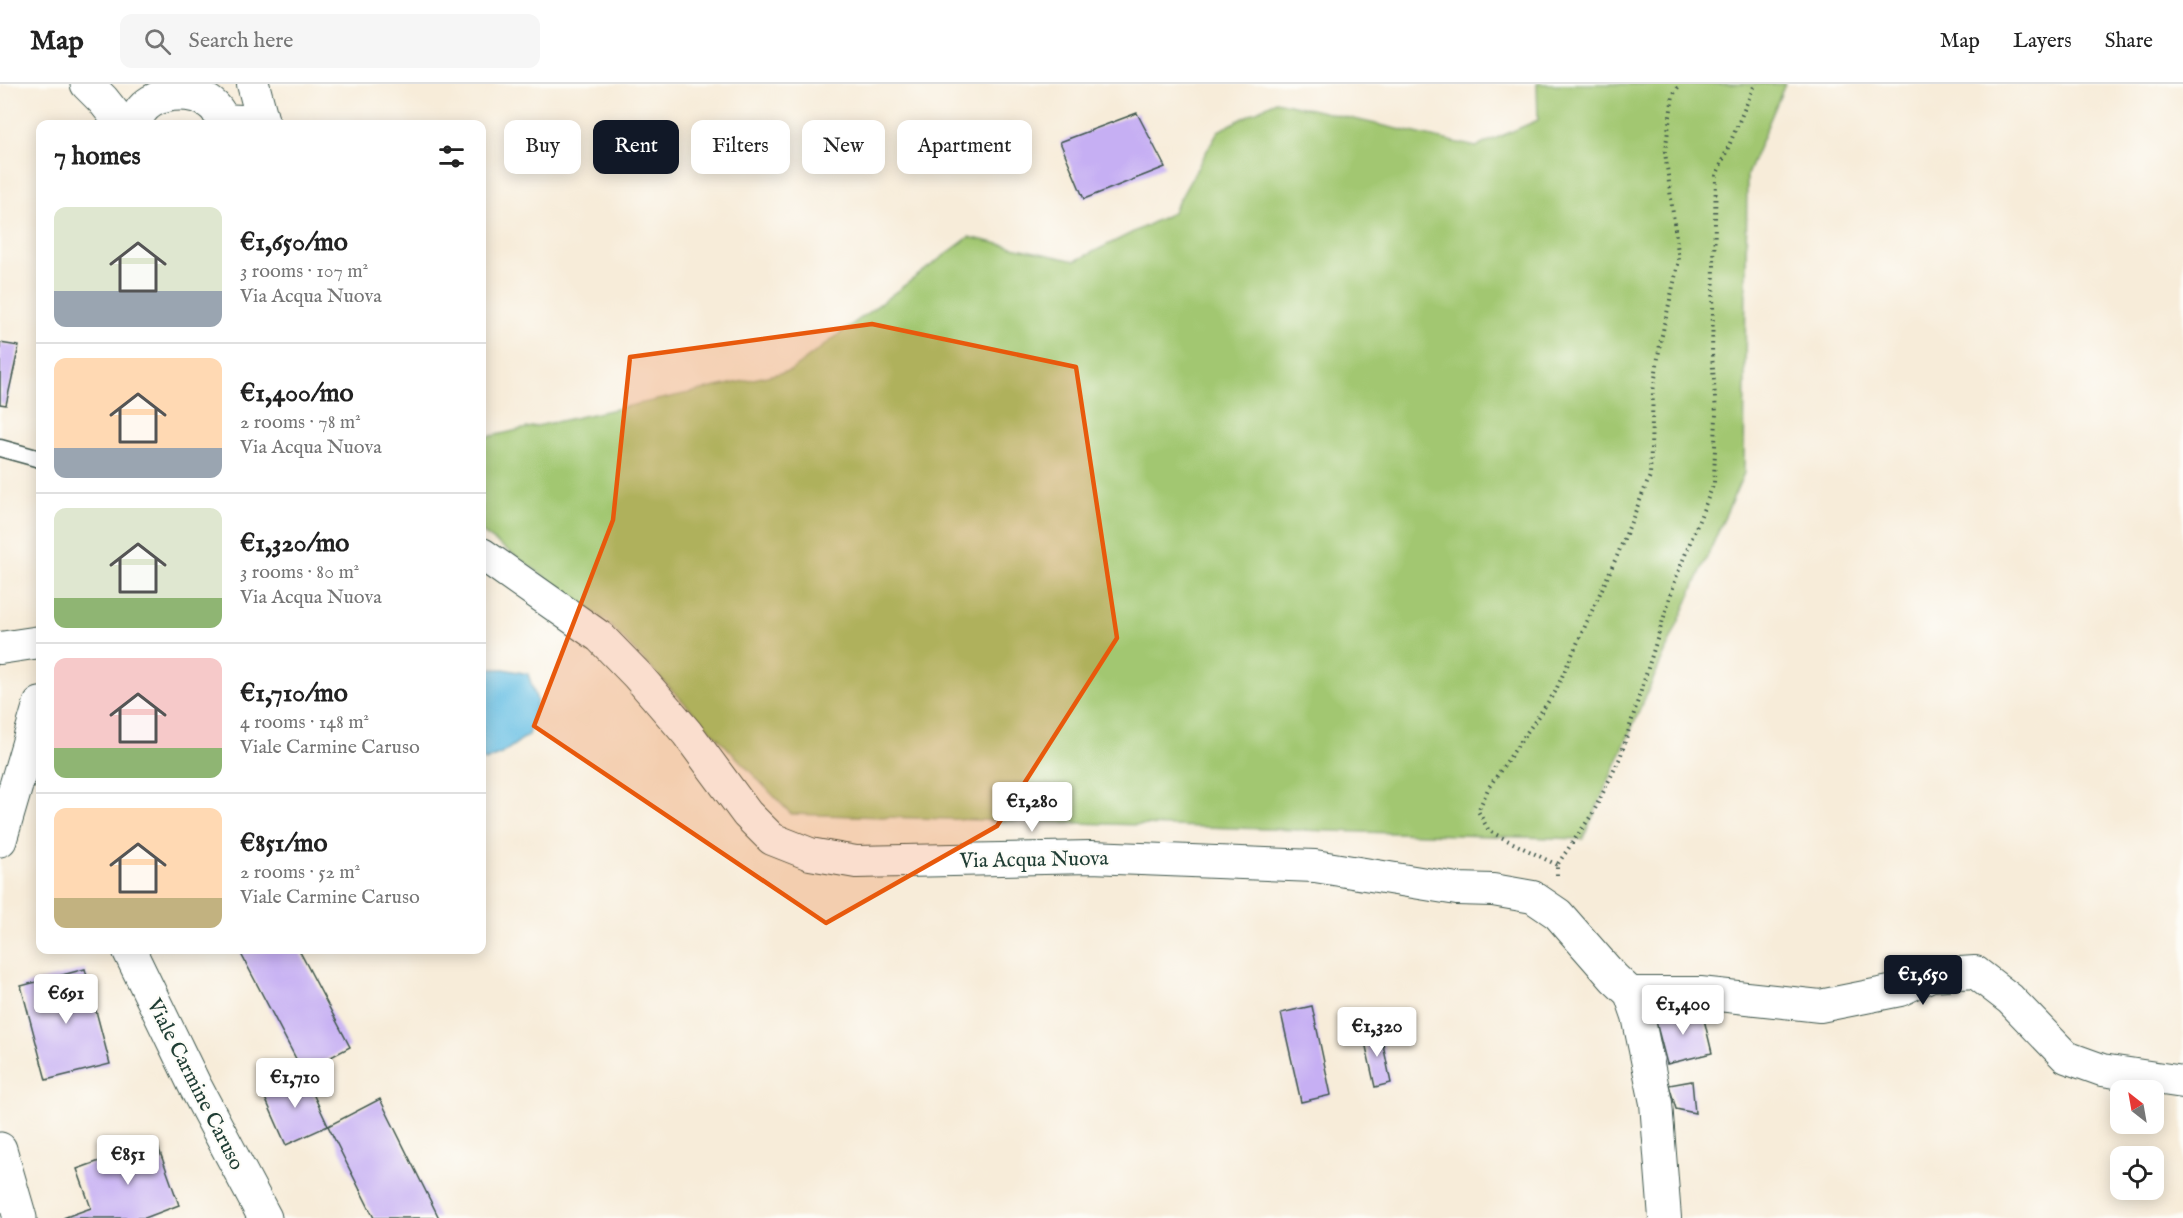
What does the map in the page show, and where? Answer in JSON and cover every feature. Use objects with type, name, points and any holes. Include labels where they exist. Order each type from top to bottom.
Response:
[{"type":"street","points":[[87,84],[119,120]]},
{"type":"street","points":[[253,84],[262,120]]},
{"type":"street","points":[[137,120],[143,103],[154,93],[169,85],[186,85],[210,96],[221,109],[252,120]]},
{"type":"street","name":"Via Acqua Nuova","points":[[486,557],[600,637],[637,675],[687,733],[747,814],[772,839],[810,854],[856,862],[1091,857],[1316,866],[1457,890],[1493,890],[1533,897],[1558,914],[1630,993],[1638,1016],[1656,1103],[1665,1218]]},
{"type":"street","points":[[0,648],[36,643]]},
{"type":"street","points":[[0,840],[34,752],[36,736]]},
{"type":"street","name":"Viale Carmine Caruso","points":[[131,954],[195,1086],[265,1218]]},
{"type":"street","points":[[1630,993],[1700,993],[1820,1006],[1900,990],[1931,975],[1975,972],[2010,999],[2066,1057],[2102,1070],[2183,1082]]},
{"type":"street","points":[[0,1149],[13,1213]]},
{"type":"lane","points":[[0,448],[36,458]]},
{"type":"path","points":[[1557,865],[1489,831],[1478,811],[1490,787],[1555,692],[1617,556],[1650,476],[1653,392],[1660,344],[1679,260],[1665,152],[1673,95],[1680,84]]},
{"type":"path","points":[[1558,914],[1557,865],[1593,813],[1620,758],[1677,575],[1714,483],[1716,413],[1712,354],[1716,176],[1755,84]]},
{"type":"highlighted area","points":[[872,324],[1076,367],[1117,638],[997,826],[826,923],[534,726],[613,520],[630,357]]},
{"type":"green space","points":[[1537,84],[1785,84],[1747,175],[1744,473],[1583,839],[791,814],[605,620],[486,535],[486,437],[790,371],[969,237],[1075,261],[1172,213],[1218,131],[1276,101],[1476,147],[1538,120]]},
{"type":"water","points":[[486,669],[504,669],[528,674],[537,701],[528,735],[501,754],[486,761]]},
{"type":"building","points":[[1137,113],[1165,167],[1084,199],[1060,142]]},
{"type":"building","points":[[0,343],[19,346],[6,405],[0,404]]},
{"type":"building","points":[[241,954],[301,954],[350,1047],[303,1072]]},
{"type":"building","points":[[85,969],[110,1064],[46,1080],[21,986]]},
{"type":"building","points":[[1312,1006],[1331,1095],[1301,1102],[1281,1013]]},
{"type":"building","points":[[1662,1011],[1703,1015],[1712,1053],[1667,1064],[1655,1018]]},
{"type":"building","points":[[1380,1030],[1391,1083],[1375,1087],[1363,1033]]},
{"type":"building","points":[[303,1072],[328,1126],[286,1145],[262,1091]]},
{"type":"building","points":[[1692,1081],[1695,1113],[1676,1109],[1669,1085]]},
{"type":"building","points":[[380,1099],[439,1218],[374,1218],[328,1126]]},
{"type":"building","points":[[156,1141],[179,1205],[145,1218],[63,1218],[91,1208],[77,1169]]}]
